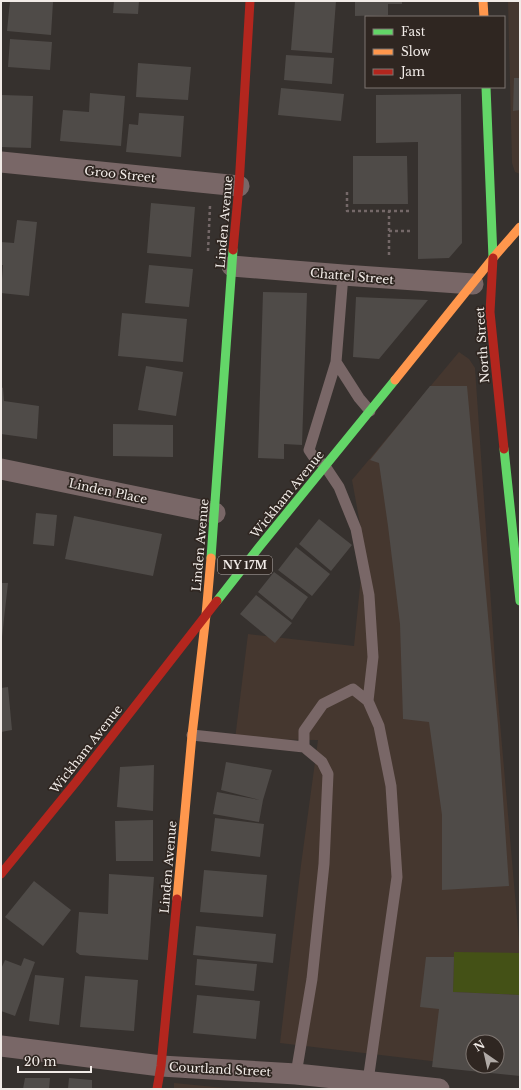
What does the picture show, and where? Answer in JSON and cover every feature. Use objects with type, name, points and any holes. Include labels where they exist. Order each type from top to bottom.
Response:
[{"type":"main road","name":"Linden Avenue","points":[[157,1089],[161,1066],[192,735],[206,615],[215,513],[239,186],[250,1]]},
{"type":"main road","points":[[483,1],[484,16]]},
{"type":"main road","name":"North Street","points":[[486,88],[493,258],[490,312],[520,601]]},
{"type":"main road","name":"Wickham Avenue","points":[[1,874],[76,782],[260,546],[493,258],[520,227]]},
{"type":"street","name":"Groo Street","points":[[1,162],[239,186]]},
{"type":"street","name":"Chattel Street","points":[[232,266],[473,284]]},
{"type":"street","name":"Linden Place","points":[[1,469],[215,513]]},
{"type":"street","name":"Courtland Street","points":[[1,1046],[161,1066],[296,1074],[439,1089]]},
{"type":"lane","points":[[343,275],[336,362],[309,450],[313,456],[325,466],[339,487],[356,529],[369,595],[373,657],[368,701]]},
{"type":"lane","points":[[336,362],[359,398],[370,411]]},
{"type":"lane","points":[[304,747],[304,731],[323,704],[353,689],[368,701],[379,726],[391,786],[397,877],[368,1081]]},
{"type":"lane","points":[[192,735],[304,747],[322,762],[328,774],[323,879],[312,979],[296,1074]]},
{"type":"path","points":[[347,192],[347,211],[409,211]]},
{"type":"path","points":[[203,205],[210,206],[208,253]]},
{"type":"path","points":[[389,211],[389,262]]},
{"type":"path","points":[[389,231],[410,231]]},
{"type":"shaded area","points":[[508,1],[520,1],[520,174],[515,172],[512,163]]},
{"type":"shaded area","points":[[459,352],[469,359],[475,368],[496,676],[520,953],[520,1068],[505,1067],[505,1034],[465,1034],[465,1065],[280,1043],[301,865],[318,740],[235,739],[248,634],[354,646],[364,546],[352,480]]},
{"type":"shaded area","points":[[174,1083],[235,1089],[174,1089]]},
{"type":"green space","points":[[454,952],[520,953],[520,995],[453,992]]},
{"type":"building","points":[[10,1],[53,2],[51,35],[7,31]]},
{"type":"building","points":[[114,1],[139,1],[138,14],[113,13]]},
{"type":"building","points":[[295,1],[336,1],[332,53],[291,50]]},
{"type":"building","points":[[355,1],[402,1],[402,4],[388,4],[388,15],[355,16]]},
{"type":"building","points":[[10,39],[52,42],[50,70],[8,67]]},
{"type":"building","points":[[286,55],[334,58],[332,84],[284,80]]},
{"type":"building","points":[[138,63],[191,67],[188,100],[136,97]]},
{"type":"building","points":[[514,78],[520,78],[520,110],[513,111]]},
{"type":"building","points":[[281,88],[344,94],[341,121],[278,115]]},
{"type":"building","points":[[90,93],[125,96],[121,146],[60,141],[63,110],[89,112]]},
{"type":"building","points":[[461,94],[462,243],[449,258],[418,259],[418,142],[376,143],[376,95]]},
{"type":"building","points":[[2,95],[33,96],[31,148],[1,147]]},
{"type":"building","points":[[139,113],[184,116],[181,157],[126,152],[129,124],[138,125]]},
{"type":"building","points":[[353,156],[407,156],[408,204],[353,204]]},
{"type":"building","points":[[151,203],[195,207],[191,257],[147,253]]},
{"type":"building","points":[[17,220],[37,222],[29,296],[1,293],[3,265],[1,265],[1,242],[14,243]]},
{"type":"building","points":[[149,265],[193,269],[189,307],[145,303]]},
{"type":"building","points":[[263,292],[307,293],[302,445],[284,444],[284,459],[258,458]]},
{"type":"building","points":[[356,297],[428,300],[379,359],[353,357]]},
{"type":"building","points":[[122,313],[187,319],[183,362],[118,356]]},
{"type":"building","points":[[146,366],[183,372],[176,416],[138,410]]},
{"type":"building","points":[[430,386],[467,386],[498,725],[509,886],[442,890],[442,815],[429,722],[403,719],[400,624],[388,526],[379,463],[370,460]]},
{"type":"building","points":[[1,387],[3,388],[4,401],[39,406],[37,439],[1,434]]},
{"type":"building","points":[[113,424],[173,425],[173,457],[113,456]]},
{"type":"building","points":[[36,513],[57,515],[54,546],[33,544]]},
{"type":"building","points":[[74,516],[162,534],[153,576],[65,559]]},
{"type":"building","points":[[319,519],[352,545],[331,571],[299,544]]},
{"type":"building","points":[[296,547],[330,574],[312,596],[278,570]]},
{"type":"building","points":[[274,572],[308,597],[292,620],[258,592]]},
{"type":"building","points":[[1,583],[8,583],[2,637],[1,637]]},
{"type":"building","points":[[256,595],[292,623],[275,643],[240,614]]},
{"type":"building","points":[[8,687],[12,730],[1,732],[1,688]]},
{"type":"building","points":[[226,762],[272,770],[263,800],[259,822],[213,814],[217,792],[260,800],[221,790]]},
{"type":"building","points":[[154,765],[153,811],[117,807],[120,767]]},
{"type":"building","points":[[215,818],[264,824],[260,857],[211,851]]},
{"type":"building","points":[[153,820],[153,861],[116,861],[115,821]]},
{"type":"building","points":[[204,870],[267,875],[263,917],[200,912]]},
{"type":"building","points":[[109,874],[154,877],[148,960],[80,955],[76,952],[79,912],[108,914]]},
{"type":"building","points":[[34,881],[71,910],[43,946],[5,917]]},
{"type":"building","points":[[196,926],[276,934],[273,963],[193,955]]},
{"type":"building","points":[[426,957],[454,957],[453,992],[520,995],[520,1076],[500,1074],[505,1074],[505,1034],[465,1034],[465,1070],[432,1067],[439,1009],[420,1007]]},
{"type":"building","points":[[24,958],[35,962],[15,1016],[1,1011],[1,969],[5,960],[21,966]]},
{"type":"building","points":[[197,959],[257,964],[254,991],[195,985]]},
{"type":"building","points":[[35,975],[64,978],[59,1025],[29,1021]]},
{"type":"building","points":[[85,976],[138,980],[134,1031],[80,1027]]},
{"type":"building","points":[[197,995],[260,1001],[256,1039],[193,1033]]},
{"type":"building","points":[[25,1078],[50,1078],[49,1089],[23,1089]]},
{"type":"building","points":[[69,1078],[92,1080],[92,1089],[68,1089]]},
{"type":"traffic: fast","points":[[486,88],[493,258]]},
{"type":"traffic: fast","points":[[211,558],[233,250]]},
{"type":"traffic: fast","points":[[217,601],[395,380]]},
{"type":"traffic: fast","points":[[504,449],[520,601]]},
{"type":"traffic: slow","points":[[483,1],[484,16]]},
{"type":"traffic: slow","points":[[395,380],[493,258],[520,227]]},
{"type":"traffic: slow","points":[[177,899],[192,735],[211,558]]},
{"type":"traffic: jam","points":[[233,250],[239,186],[250,1]]},
{"type":"traffic: jam","points":[[493,258],[490,312],[504,449]]},
{"type":"traffic: jam","points":[[1,874],[76,782],[217,601]]},
{"type":"traffic: jam","points":[[157,1089],[161,1066],[177,899]]}]
